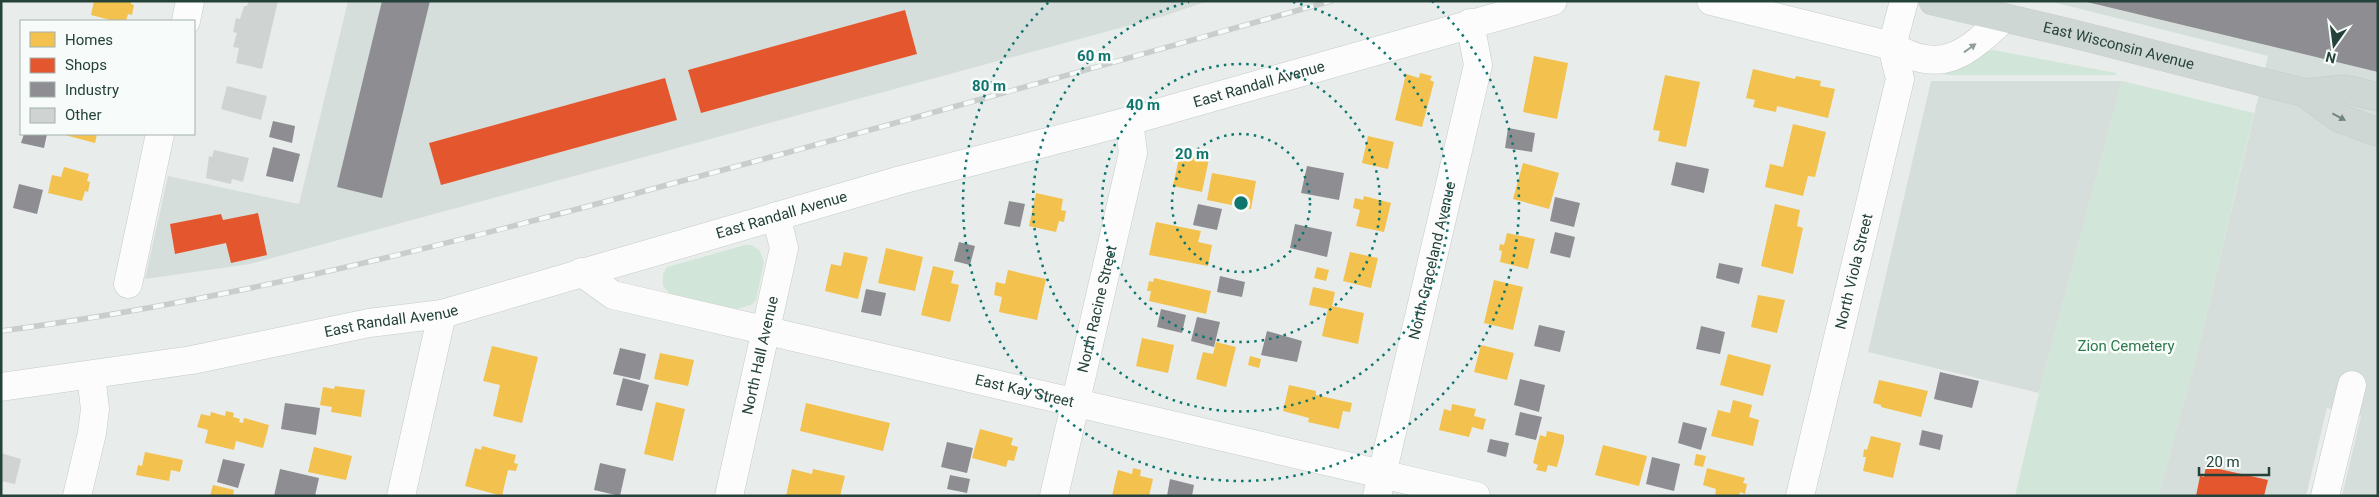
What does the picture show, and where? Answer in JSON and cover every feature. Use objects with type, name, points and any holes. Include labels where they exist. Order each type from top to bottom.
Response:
[{"type":"main road","name":"East Wisconsin Avenue","points":[[1933,1],[2304,93],[2345,89],[2378,97]]},
{"type":"main road","name":"East Wisconsin Avenue","points":[[2304,93],[2339,118],[2378,132]]},
{"type":"street","points":[[186,20],[190,1]]},
{"type":"street","name":"East Randall Avenue","points":[[1,387],[91,376],[192,360],[368,322],[442,314],[901,180],[1129,121],[1470,23],[1554,1]]},
{"type":"street","points":[[1711,1],[1892,46],[1910,57],[1939,59]]},
{"type":"street","points":[[1892,46],[1904,1]]},
{"type":"street","points":[[1900,79],[1939,59],[1964,53],[2004,18]]},
{"type":"street","name":"North Graceland Avenue","points":[[1380,485],[1478,66],[1470,23]]},
{"type":"street","name":"North Viola Street","points":[[1800,496],[1900,79],[1892,46]]},
{"type":"street","name":"North Racine Street","points":[[1054,496],[1133,153],[1129,121]]},
{"type":"street","points":[[128,284],[160,135]]},
{"type":"street","name":"North Hall Avenue","points":[[729,496],[784,248],[776,216]]},
{"type":"street","name":"East Kay Street","points":[[581,272],[613,295],[1076,403],[1380,485],[1476,496]]},
{"type":"street","points":[[401,496],[442,314]]},
{"type":"street","points":[[77,496],[92,433],[95,409],[91,376]]},
{"type":"street","points":[[2325,496],[2352,385]]},
{"type":"shaded area","points":[[348,1],[1208,1],[1164,16],[250,264],[145,279],[168,176],[299,204]]},
{"type":"shaded area","points":[[2049,1],[2378,1],[2378,496],[2342,496],[2361,416],[2327,408],[2306,496],[2158,496],[2199,346],[2268,56]]},
{"type":"shaded area","points":[[1931,81],[2122,81],[2039,393],[1868,352]]},
{"type":"green space","points":[[1993,50],[2116,73],[2116,75],[1945,75],[1944,66]]},
{"type":"green space","name":"Zion Cemetery","points":[[2122,81],[2254,113],[2199,346],[2158,496],[2015,496],[2039,393]]},
{"type":"green space","points":[[745,245],[752,245],[760,251],[764,262],[756,300],[751,305],[736,309],[670,294],[663,286],[663,274],[667,267]]},
{"type":"building: Homes","points":[[94,1],[131,1],[131,4],[134,5],[132,15],[128,14],[126,20],[110,20],[91,15]]},
{"type":"building: Homes","points":[[1534,56],[1568,63],[1557,119],[1523,112]]},
{"type":"building: Homes","points":[[1753,69],[1795,79],[1796,76],[1821,81],[1820,86],[1835,89],[1828,118],[1777,106],[1776,112],[1753,107],[1755,100],[1746,98]]},
{"type":"building: Homes","points":[[1420,73],[1432,76],[1430,80],[1434,82],[1422,127],[1395,120],[1406,74],[1419,78]]},
{"type":"building: Homes","points":[[1665,75],[1700,82],[1686,147],[1658,141],[1660,131],[1653,130]]},
{"type":"building: Homes","points":[[1793,124],[1826,132],[1815,177],[1808,176],[1803,196],[1765,187],[1770,164],[1783,167]]},
{"type":"building: Homes","points":[[65,135],[97,135],[95,143]]},
{"type":"building: Homes","points":[[1368,136],[1394,142],[1388,169],[1362,163]]},
{"type":"building: Homes","points":[[1180,153],[1209,159],[1202,192],[1173,186]]},
{"type":"building: Homes","points":[[1523,163],[1559,173],[1549,209],[1513,199]]},
{"type":"building: Homes","points":[[64,167],[89,174],[87,181],[90,182],[88,192],[85,191],[82,201],[48,193],[52,175],[61,177]]},
{"type":"building: Homes","points":[[1212,173],[1256,181],[1251,209],[1207,200]]},
{"type":"building: Homes","points":[[1036,193],[1063,199],[1061,210],[1066,211],[1064,222],[1059,221],[1056,232],[1029,226]]},
{"type":"building: Homes","points":[[1364,196],[1391,203],[1384,232],[1356,226],[1360,210],[1353,208],[1355,198],[1363,200]]},
{"type":"building: Homes","points":[[1775,204],[1800,210],[1797,226],[1803,228],[1793,274],[1761,266]]},
{"type":"building: Homes","points":[[1156,222],[1201,231],[1198,242],[1212,245],[1208,266],[1149,255]]},
{"type":"building: Homes","points":[[1507,233],[1535,239],[1528,269],[1500,262],[1502,251],[1499,250],[1500,244],[1504,245]]},
{"type":"building: Homes","points":[[886,248],[923,257],[915,291],[878,283]]},
{"type":"building: Homes","points":[[844,252],[868,257],[858,299],[825,291],[831,264],[841,266]]},
{"type":"building: Homes","points":[[1350,252],[1378,258],[1371,288],[1343,281]]},
{"type":"building: Homes","points":[[933,266],[954,271],[951,283],[959,285],[950,322],[921,315]]},
{"type":"building: Homes","points":[[1317,267],[1329,270],[1326,281],[1314,278]]},
{"type":"building: Homes","points":[[1008,270],[1046,279],[1037,320],[999,312],[1002,297],[994,295],[996,282],[1005,284]]},
{"type":"building: Homes","points":[[1154,278],[1211,291],[1206,314],[1149,301],[1151,291],[1147,291],[1149,281],[1153,282]]},
{"type":"building: Homes","points":[[1494,280],[1523,287],[1513,330],[1484,323]]},
{"type":"building: Homes","points":[[1313,287],[1335,292],[1332,306],[1364,313],[1358,344],[1322,336],[1328,309],[1309,305]]},
{"type":"building: Homes","points":[[1758,295],[1785,300],[1777,333],[1751,327]]},
{"type":"building: Homes","points":[[1142,338],[1174,345],[1168,373],[1136,366]]},
{"type":"building: Homes","points":[[1216,342],[1236,347],[1226,387],[1196,379],[1203,352],[1213,354]]},
{"type":"building: Homes","points":[[1481,345],[1514,353],[1507,380],[1474,372]]},
{"type":"building: Homes","points":[[492,346],[538,357],[522,423],[493,416],[500,385],[483,381]]},
{"type":"building: Homes","points":[[660,353],[694,360],[688,386],[654,379]]},
{"type":"building: Homes","points":[[1728,354],[1771,365],[1763,396],[1720,385]]},
{"type":"building: Homes","points":[[1250,356],[1261,359],[1259,368],[1248,365]]},
{"type":"building: Homes","points":[[1879,380],[1928,391],[1921,417],[1881,407],[1881,405],[1873,403]]},
{"type":"building: Homes","points":[[1289,385],[1316,391],[1316,395],[1352,403],[1350,412],[1343,411],[1339,429],[1308,422],[1309,418],[1283,411]]},
{"type":"building: Homes","points":[[335,386],[365,390],[361,417],[331,412],[332,407],[320,405],[323,387],[334,389]]},
{"type":"building: Homes","points":[[1733,400],[1752,405],[1749,417],[1759,420],[1753,446],[1711,436],[1718,410],[1730,413]]},
{"type":"building: Homes","points":[[656,402],[685,409],[673,461],[644,454]]},
{"type":"building: Homes","points":[[806,403],[890,423],[883,451],[800,431]]},
{"type":"building: Homes","points":[[1452,404],[1476,409],[1474,416],[1486,419],[1483,430],[1472,427],[1469,437],[1439,430],[1444,409],[1451,411]]},
{"type":"building: Homes","points":[[226,411],[234,413],[233,417],[240,419],[239,422],[243,423],[244,418],[269,425],[263,448],[236,441],[234,450],[205,443],[208,430],[197,427],[201,414],[210,416],[211,412],[225,416]]},
{"type":"building: Homes","points":[[980,429],[1013,438],[1011,445],[1018,447],[1014,461],[1008,460],[1006,467],[972,458]]},
{"type":"building: Homes","points":[[1547,431],[1564,435],[1564,441],[1557,467],[1548,465],[1546,472],[1536,470],[1538,465],[1533,463],[1540,435],[1546,437]]},
{"type":"building: Homes","points":[[1871,436],[1901,443],[1893,478],[1863,471],[1866,457],[1863,457],[1864,449],[1867,450]]},
{"type":"building: Homes","points":[[1603,445],[1647,456],[1639,486],[1595,475]]},
{"type":"building: Homes","points":[[482,446],[516,455],[514,463],[518,464],[516,471],[508,470],[502,496],[465,486],[475,448],[481,450]]},
{"type":"building: Homes","points":[[314,447],[352,456],[346,480],[308,472]]},
{"type":"building: Homes","points":[[145,452],[183,460],[180,472],[171,470],[169,481],[136,475],[138,465],[142,466]]},
{"type":"building: Homes","points":[[1696,454],[1706,456],[1703,467],[1694,465]]},
{"type":"building: Homes","points":[[1133,468],[1141,470],[1140,476],[1153,479],[1149,496],[1112,496],[1118,470],[1132,474]]},
{"type":"building: Homes","points":[[1707,468],[1745,478],[1743,483],[1747,484],[1745,494],[1740,492],[1739,496],[1715,496],[1716,489],[1703,485]]},
{"type":"building: Homes","points":[[792,469],[812,474],[813,469],[845,476],[840,496],[786,496]]},
{"type":"building: Homes","points":[[213,485],[234,490],[233,496],[210,496]]},
{"type":"building: Shops","points":[[905,10],[917,54],[701,113],[688,70]]},
{"type":"building: Shops","points":[[665,78],[677,120],[441,185],[429,143]]},
{"type":"building: Shops","points":[[258,213],[267,255],[231,263],[226,243],[175,254],[170,224],[221,214],[223,220]]},
{"type":"building: Shops","points":[[2206,466],[2268,480],[2264,496],[2196,496],[2200,476],[2204,477]]},
{"type":"building: Industry","points":[[382,1],[430,1],[382,198],[337,187]]},
{"type":"building: Industry","points":[[2378,1],[2378,72],[2087,2]]},
{"type":"building: Industry","points":[[273,121],[295,126],[292,143],[269,137]]},
{"type":"building: Industry","points":[[1508,128],[1535,133],[1532,152],[1505,148]]},
{"type":"building: Industry","points":[[24,135],[47,135],[44,148],[21,143]]},
{"type":"building: Industry","points":[[273,147],[300,154],[293,182],[266,176]]},
{"type":"building: Industry","points":[[1676,162],[1709,169],[1704,193],[1671,185]]},
{"type":"building: Industry","points":[[1307,166],[1344,173],[1339,200],[1301,193]]},
{"type":"building: Industry","points":[[19,184],[43,190],[37,214],[13,208]]},
{"type":"building: Industry","points":[[1555,197],[1580,203],[1574,227],[1550,221]]},
{"type":"building: Industry","points":[[1009,201],[1025,204],[1020,227],[1004,224]]},
{"type":"building: Industry","points":[[1198,204],[1222,209],[1217,230],[1193,225]]},
{"type":"building: Industry","points":[[1295,224],[1332,232],[1327,257],[1290,248]]},
{"type":"building: Industry","points":[[1555,232],[1575,237],[1570,258],[1550,253]]},
{"type":"building: Industry","points":[[959,242],[975,246],[970,265],[954,261]]},
{"type":"building: Industry","points":[[1719,263],[1743,268],[1739,284],[1716,278]]},
{"type":"building: Industry","points":[[1220,276],[1245,282],[1242,297],[1217,292]]},
{"type":"building: Industry","points":[[866,289],[886,293],[881,316],[861,312]]},
{"type":"building: Industry","points":[[1161,309],[1186,315],[1182,333],[1157,327]]},
{"type":"building: Industry","points":[[1197,317],[1220,322],[1214,347],[1191,341]]},
{"type":"building: Industry","points":[[1539,325],[1565,331],[1560,352],[1534,346]]},
{"type":"building: Industry","points":[[1701,326],[1725,332],[1720,354],[1696,349]]},
{"type":"building: Industry","points":[[1267,331],[1302,341],[1297,362],[1261,355]]},
{"type":"building: Industry","points":[[620,348],[646,354],[640,380],[613,374]]},
{"type":"building: Industry","points":[[1940,372],[1979,381],[1972,408],[1934,399]]},
{"type":"building: Industry","points":[[623,378],[649,385],[642,411],[616,405]]},
{"type":"building: Industry","points":[[1520,379],[1545,385],[1539,412],[1514,405]]},
{"type":"building: Industry","points":[[285,403],[320,408],[316,435],[281,429]]},
{"type":"building: Industry","points":[[1520,412],[1542,417],[1536,440],[1515,435]]},
{"type":"building: Industry","points":[[1683,422],[1707,428],[1701,450],[1678,443]]},
{"type":"building: Industry","points":[[1922,430],[1943,435],[1940,450],[1919,445]]},
{"type":"building: Industry","points":[[1490,439],[1509,443],[1506,457],[1487,452]]},
{"type":"building: Industry","points":[[947,442],[973,448],[967,473],[941,467]]},
{"type":"building: Industry","points":[[1652,457],[1680,464],[1674,491],[1646,484]]},
{"type":"building: Industry","points":[[223,459],[245,464],[238,488],[217,482]]},
{"type":"building: Industry","points":[[600,463],[626,469],[620,496],[594,490]]},
{"type":"building: Industry","points":[[280,469],[319,478],[315,496],[274,496]]},
{"type":"building: Industry","points":[[950,475],[970,479],[967,493],[947,489]]},
{"type":"building: Industry","points":[[1170,479],[1194,485],[1192,496],[1167,496]]},
{"type":"building: Other","points":[[249,1],[278,1],[262,69],[236,63],[239,48],[233,47],[237,33],[233,32],[236,18],[240,19],[244,6],[247,6]]},
{"type":"building: Other","points":[[227,86],[267,96],[261,120],[221,109]]},
{"type":"building: Other","points":[[214,150],[249,158],[243,182],[232,179],[231,184],[206,178],[209,156],[212,157]]},
{"type":"building: Other","points":[[1,453],[21,459],[15,484],[1,481]]},
{"type":"railway","points":[[1,331],[86,319],[170,304],[419,250],[833,140],[1331,1]]}]
